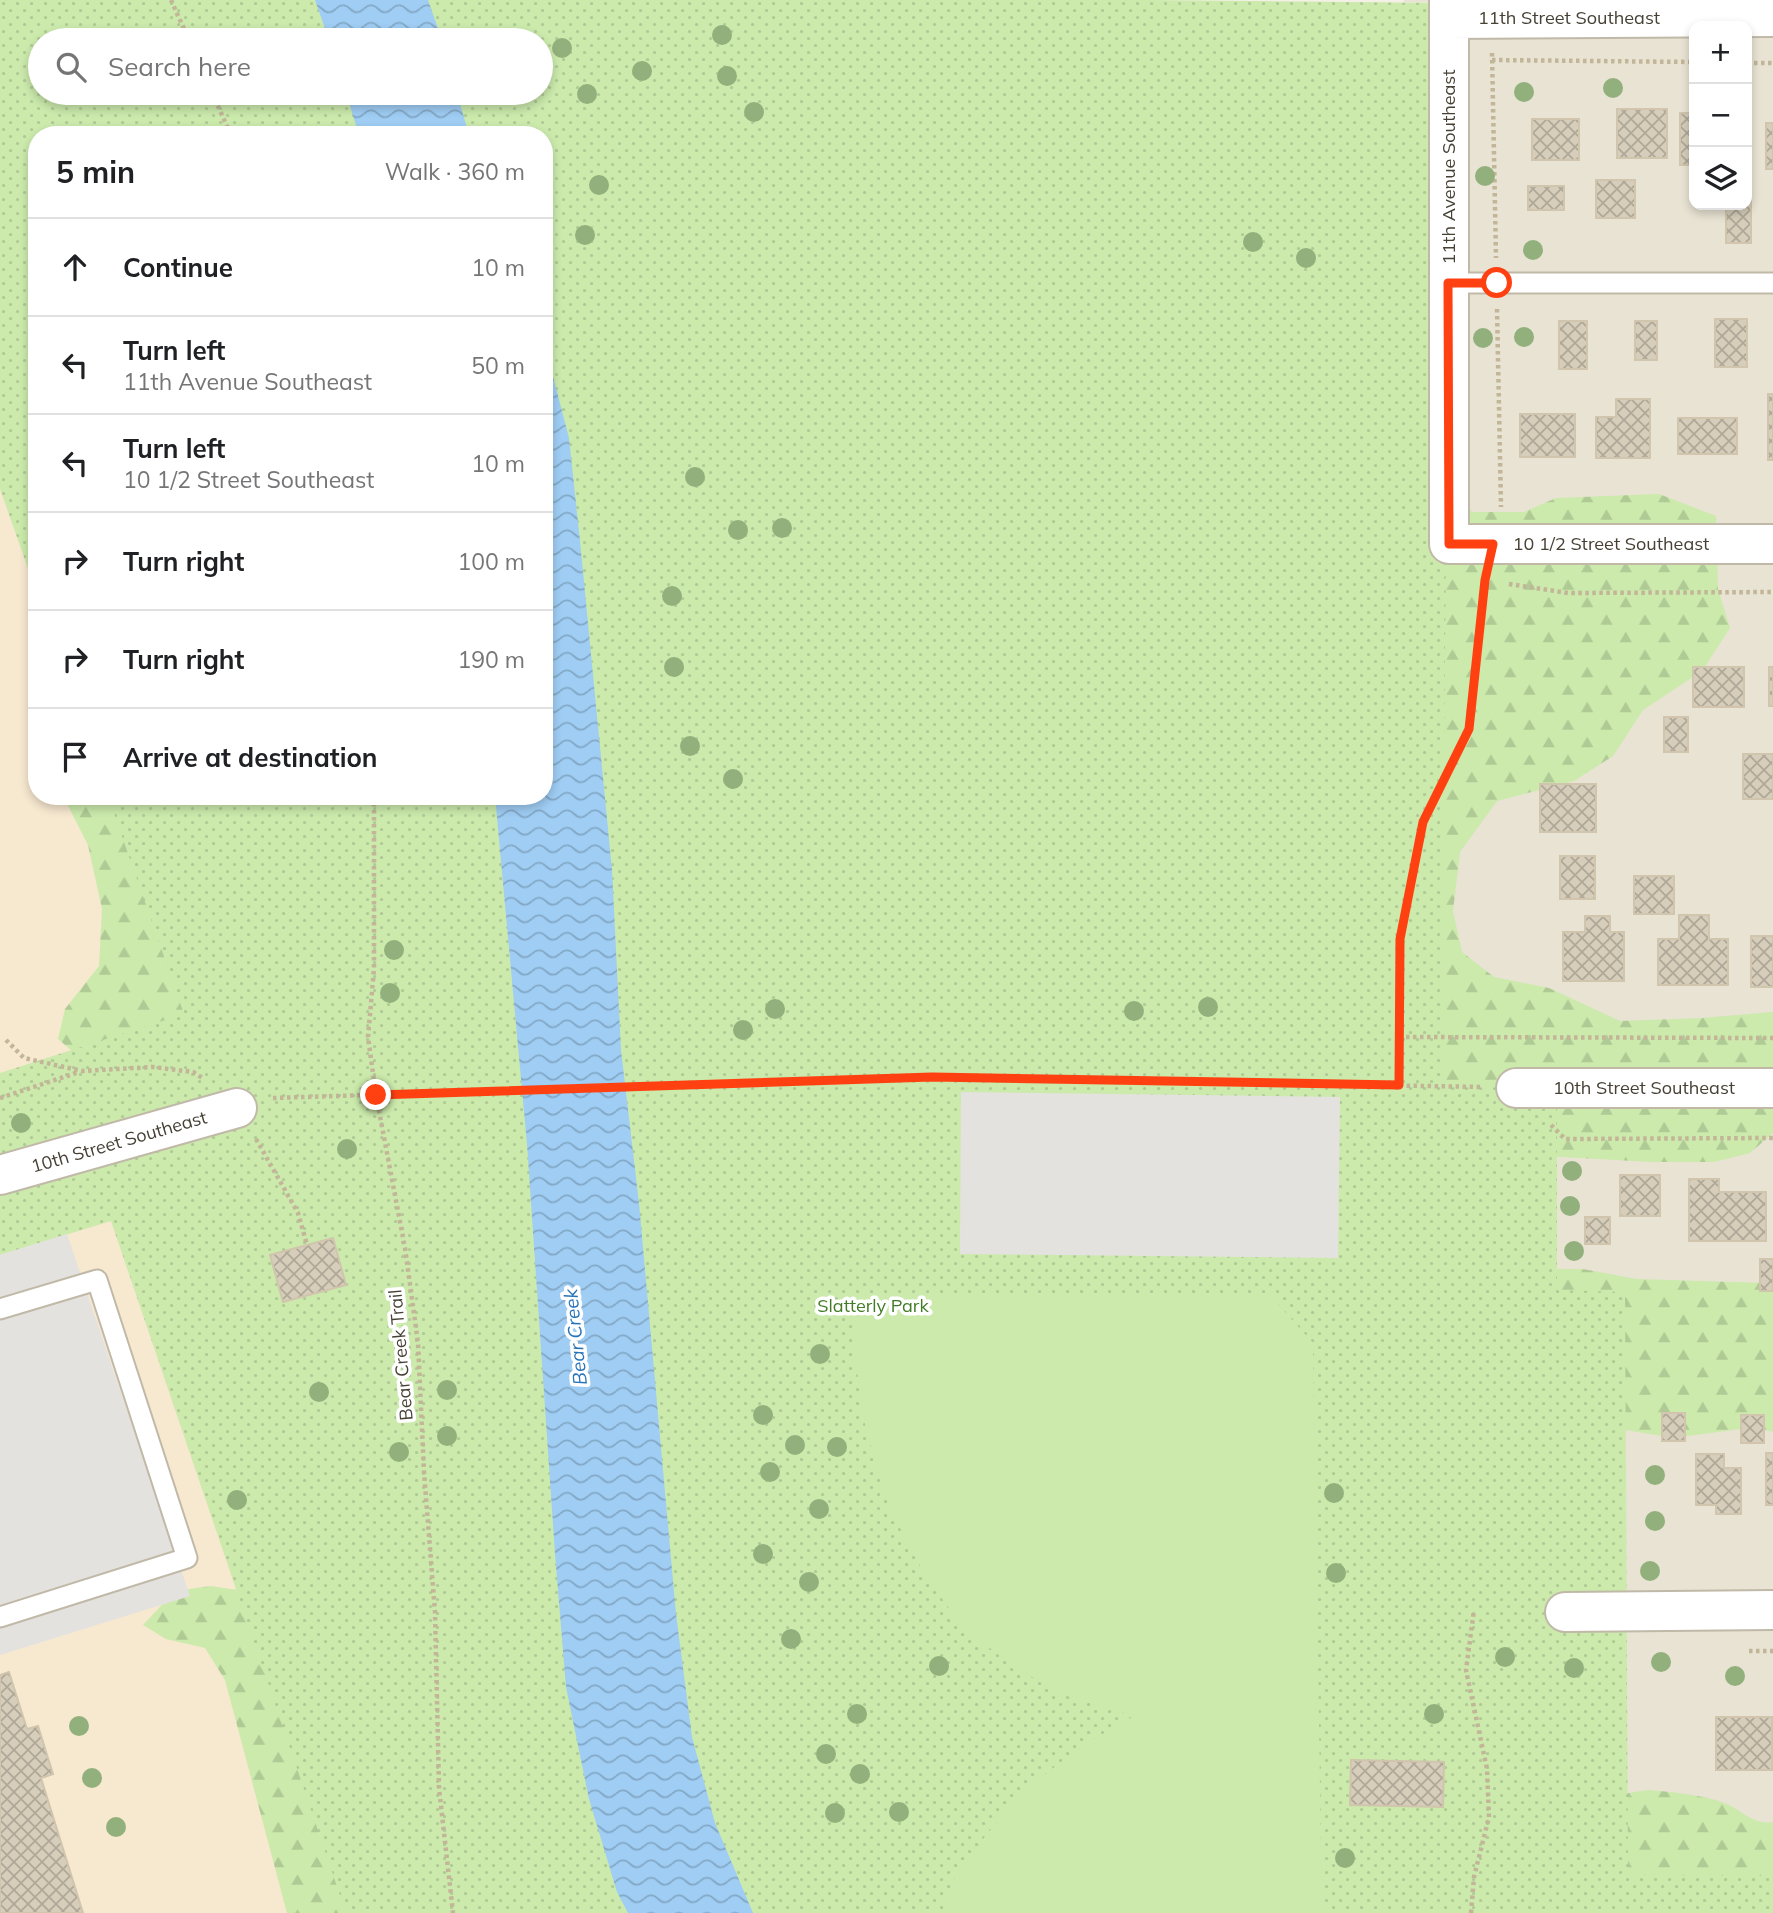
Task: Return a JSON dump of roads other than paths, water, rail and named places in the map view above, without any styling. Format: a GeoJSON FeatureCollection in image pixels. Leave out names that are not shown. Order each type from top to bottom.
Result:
{"type":"FeatureCollection","features":[{"type":"Feature","properties":{"kind":"street","name":"11th Street Southeast"},"geometry":{"type":"LineString","coordinates":[[1449,10],[1773,17]]}},
{"type":"Feature","properties":{"kind":"street","name":"11th Avenue Southeast"},"geometry":{"type":"LineString","coordinates":[[1449,10],[1449,544]]}},
{"type":"Feature","properties":{"kind":"street","name":"10 1/2 Street Southeast"},"geometry":{"type":"LineString","coordinates":[[1449,544],[1489,562],[1773,544]]}},
{"type":"Feature","properties":{"kind":"street","name":"10th Street Southeast"},"geometry":{"type":"LineString","coordinates":[[1516,1088],[1773,1088]]}},
{"type":"Feature","properties":{"kind":"street","name":"10th Street Southeast"},"geometry":{"type":"LineString","coordinates":[[0,1175],[237,1108]]}},
{"type":"Feature","properties":{"kind":"street"},"geometry":{"type":"LineString","coordinates":[[1565,1612],[1773,1611]]}},
{"type":"Feature","properties":{"kind":"lane"},"geometry":{"type":"LineString","coordinates":[[1448,283],[1773,283]]}},
{"type":"Feature","properties":{"kind":"lane"},"geometry":{"type":"LineString","coordinates":[[0,1309],[97,1280],[187,1558],[0,1617]]}},
{"type":"Feature","properties":{"kind":"water"},"geometry":{"type":"Polygon","coordinates":[[[315,0],[428,0],[438,28],[325,28],[315,0]]]}},
{"type":"Feature","properties":{"kind":"water"},"geometry":{"type":"Polygon","coordinates":[[[350,105],[460,105],[466,126],[356,126],[350,105]]]}},
{"type":"Feature","properties":{"kind":"water","name":"Bear Creek"},"geometry":{"type":"Polygon","coordinates":[[[553,377],[569,438],[580,541],[612,870],[621,1050],[639,1203],[676,1614],[692,1737],[715,1823],[753,1913],[628,1913],[617,1892],[589,1799],[566,1687],[527,1144],[496,805],[553,805],[553,377]]]}},
{"type":"Feature","properties":{"kind":"park label","name":"Slatterly Park"},"geometry":{"type":"Point","coordinates":[873,1306]}}]}
